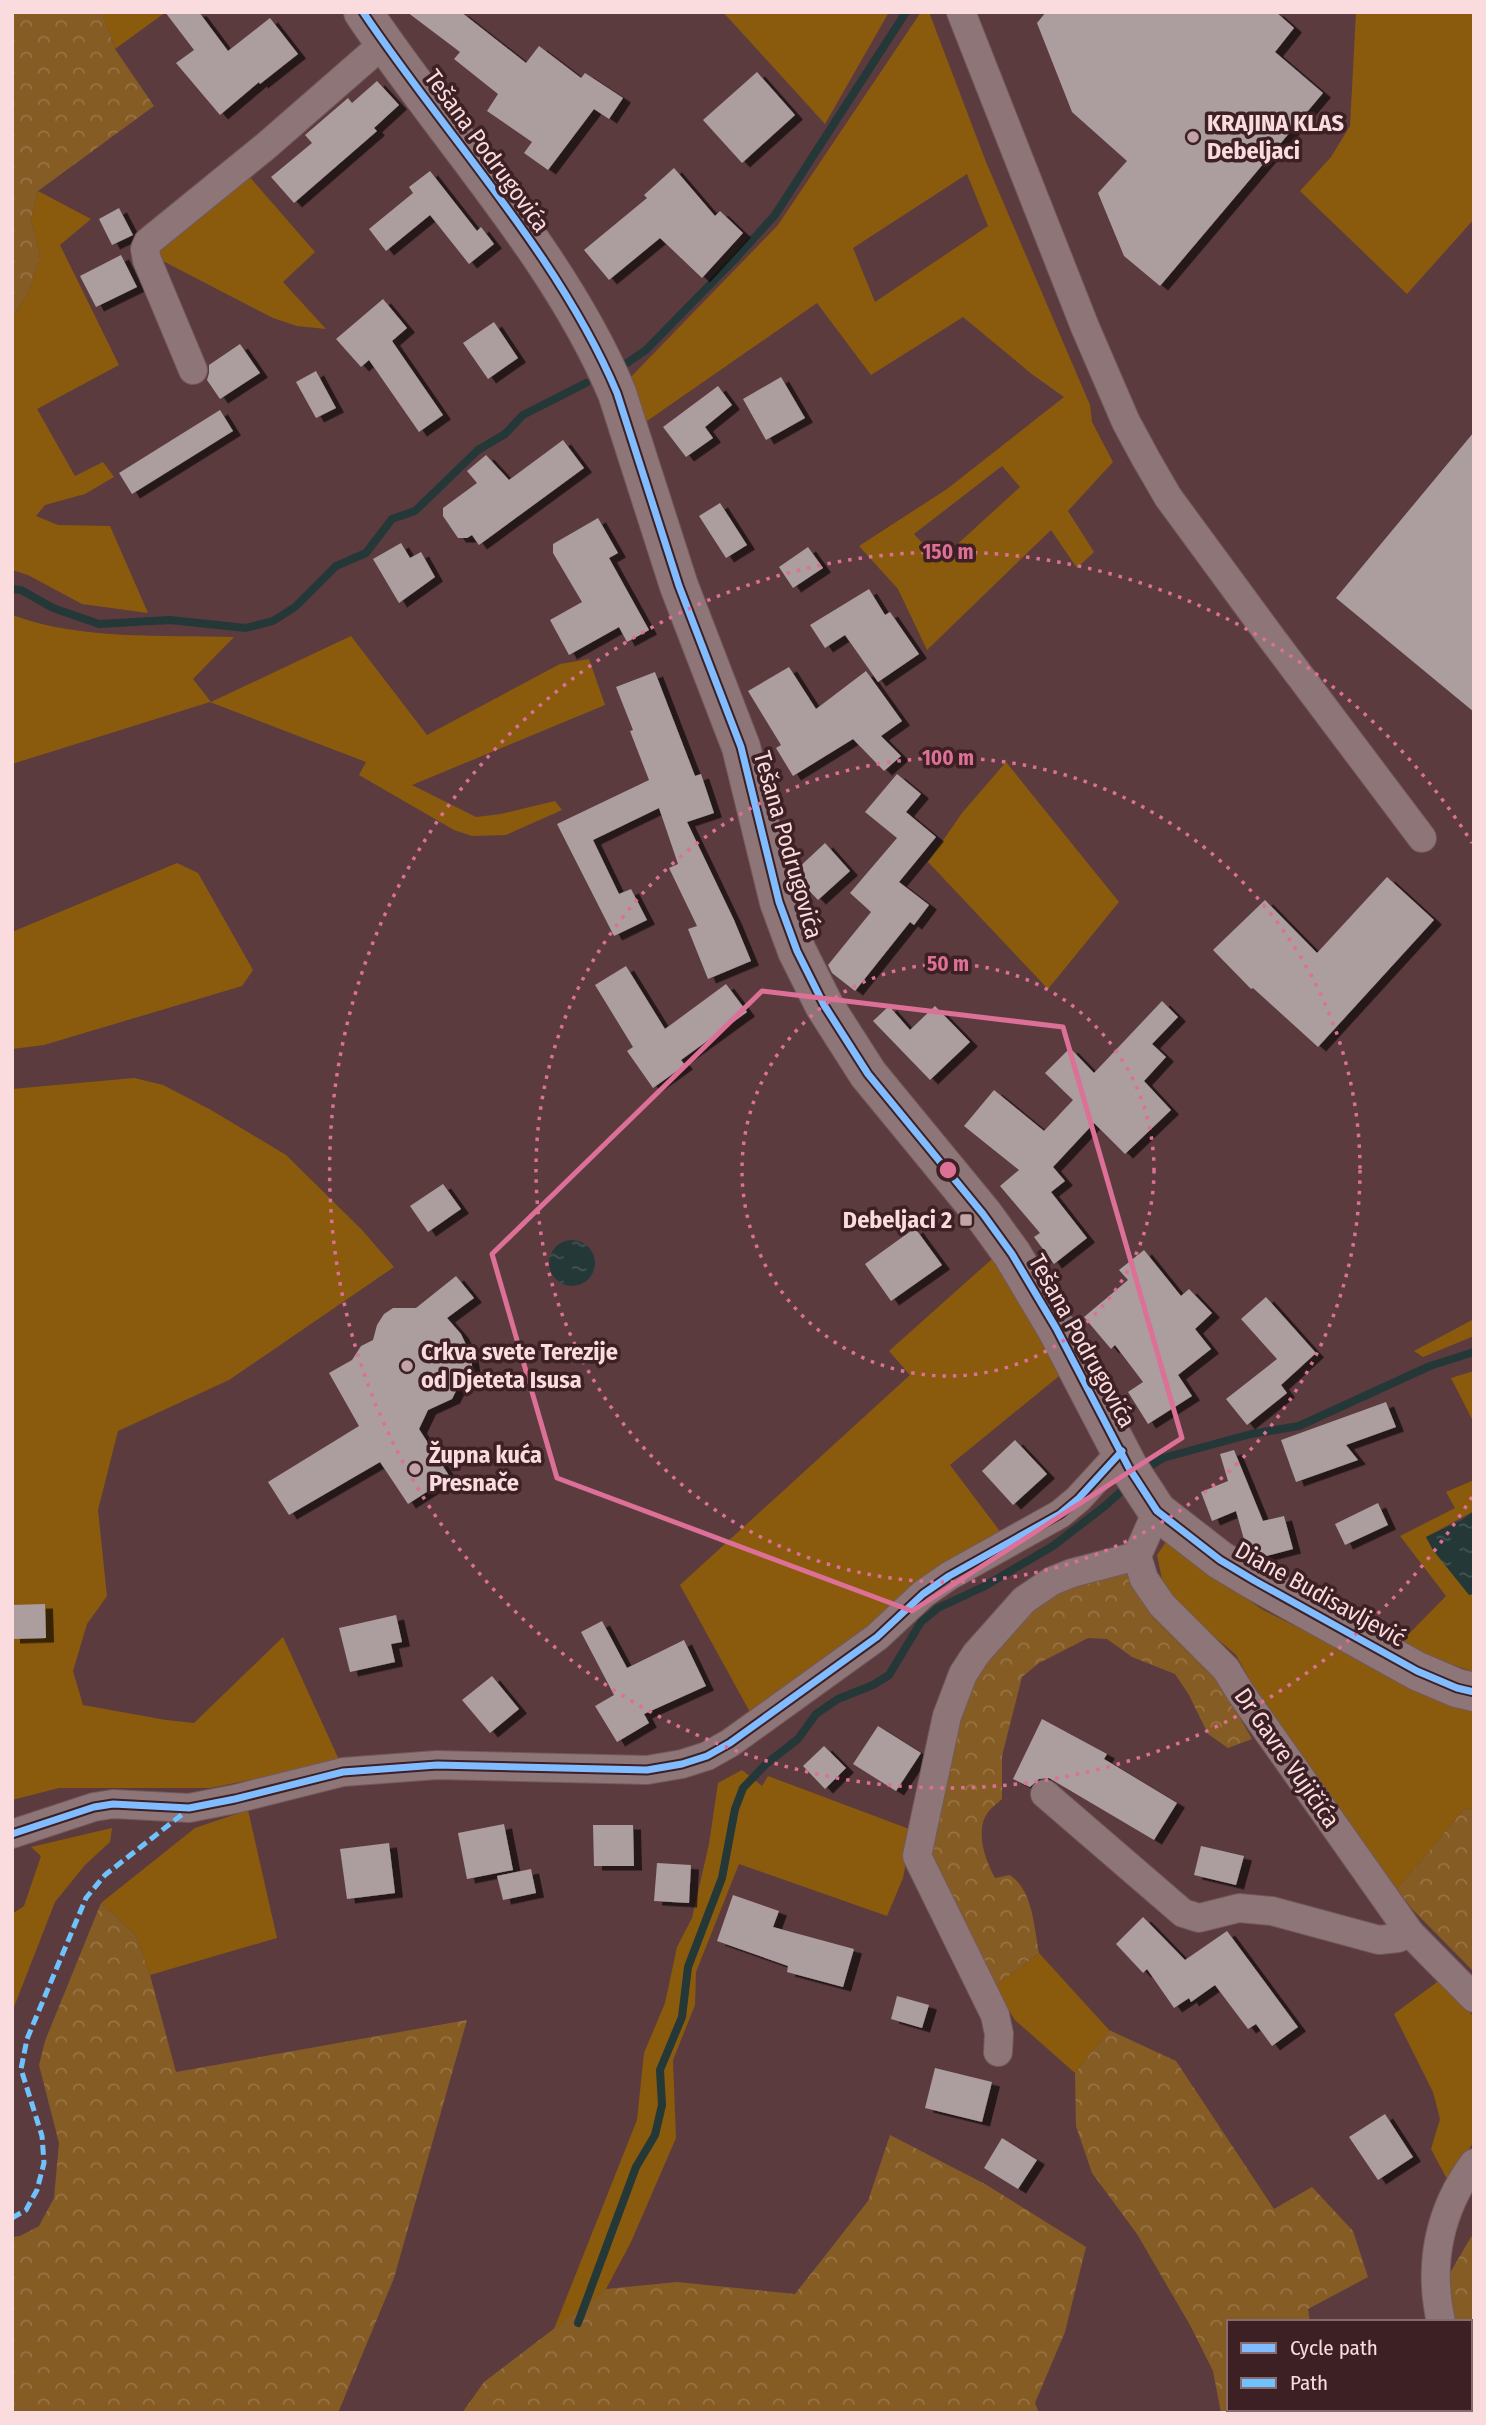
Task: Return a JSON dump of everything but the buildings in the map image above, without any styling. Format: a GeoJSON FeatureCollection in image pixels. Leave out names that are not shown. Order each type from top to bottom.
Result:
{"type":"FeatureCollection","features":[{"type":"Feature","properties":{"kind":"street","name":"Tešana Podrugovića"},"geometry":{"type":"LineString","coordinates":[[363,12],[526,235],[579,316],[604,362],[617,393],[683,598],[741,747],[779,902],[808,976],[869,1074],[983,1214],[1012,1254],[1056,1328],[1138,1480]]}},
{"type":"Feature","properties":{"kind":"street"},"geometry":{"type":"LineString","coordinates":[[961,12],[1085,327],[1126,422],[1146,459],[1168,496],[1272,640],[1422,838]]}},
{"type":"Feature","properties":{"kind":"street"},"geometry":{"type":"LineString","coordinates":[[193,370],[147,260],[145,248],[148,242],[266,146],[384,43]]}},
{"type":"Feature","properties":{"kind":"street"},"geometry":{"type":"LineString","coordinates":[[12,1833],[94,1807],[113,1804],[189,1808],[235,1800],[343,1772],[437,1765],[647,1770],[682,1764],[707,1756],[730,1744],[877,1637],[923,1594],[949,1576],[1060,1514],[1078,1499],[1138,1480],[1137,1556],[1072,1573],[1052,1581],[1024,1600],[976,1654],[963,1674],[947,1716],[917,1856],[995,2015],[999,2034],[998,2052]]}},
{"type":"Feature","properties":{"kind":"street","name":"Diane Budisavljević"},"geometry":{"type":"LineString","coordinates":[[1138,1480],[1220,1560],[1418,1671],[1457,1688],[1474,1692]]}},
{"type":"Feature","properties":{"kind":"street","name":"Dr Gavre Vujičića"},"geometry":{"type":"LineString","coordinates":[[1137,1556],[1150,1592],[1226,1669],[1410,1933],[1474,1998]]}},
{"type":"Feature","properties":{"kind":"street"},"geometry":{"type":"LineString","coordinates":[[1045,1794],[1183,1913],[1199,1917],[1239,1908],[1272,1911],[1379,1940],[1398,1938],[1410,1933]]}},
{"type":"Feature","properties":{"kind":"street"},"geometry":{"type":"LineString","coordinates":[[1441,2320],[1436,2273],[1439,2234],[1449,2202],[1474,2163]]}},
{"type":"Feature","properties":{"kind":"highlighted area"},"geometry":{"type":"Polygon","coordinates":[[[762,991],[1063,1027],[1182,1438],[912,1611],[557,1478],[492,1254],[762,991]]]}},
{"type":"Feature","properties":{"kind":"shaded area"},"geometry":{"type":"Polygon","coordinates":[[[102,12],[166,12],[115,49],[102,12]]]}},
{"type":"Feature","properties":{"kind":"shaded area"},"geometry":{"type":"Polygon","coordinates":[[[723,12],[889,12],[825,124],[723,12]]]}},
{"type":"Feature","properties":{"kind":"shaded area"},"geometry":{"type":"Polygon","coordinates":[[[921,12],[929,12],[986,162],[1090,405],[1092,422],[1113,462],[1068,511],[1094,552],[1077,568],[1051,530],[927,650],[898,589],[859,546],[947,489],[1064,397],[963,317],[871,375],[817,303],[647,421],[629,379],[778,225],[921,12]],[[967,174],[853,248],[875,302],[988,226],[967,174]],[[1002,466],[914,534],[939,561],[1020,487],[1002,466]]]}},
{"type":"Feature","properties":{"kind":"shaded area"},"geometry":{"type":"Polygon","coordinates":[[[1356,12],[1474,12],[1474,219],[1407,294],[1300,191],[1331,157],[1350,126],[1356,12]]]}},
{"type":"Feature","properties":{"kind":"shaded area"},"geometry":{"type":"Polygon","coordinates":[[[248,175],[315,252],[283,282],[326,329],[297,326],[273,318],[157,258],[160,247],[248,175]]]}},
{"type":"Feature","properties":{"kind":"shaded area"},"geometry":{"type":"Polygon","coordinates":[[[38,191],[91,219],[60,245],[119,365],[37,409],[75,476],[103,462],[114,477],[85,494],[45,505],[36,516],[58,525],[110,526],[148,613],[82,604],[28,575],[12,570],[12,319],[30,289],[40,255],[31,219],[38,191]]]}},
{"type":"Feature","properties":{"kind":"shaded area"},"geometry":{"type":"Polygon","coordinates":[[[12,615],[65,629],[122,635],[234,637],[193,679],[211,702],[351,636],[427,735],[560,664],[589,659],[605,705],[412,785],[476,817],[555,801],[562,810],[506,835],[472,836],[454,830],[359,775],[366,762],[210,702],[12,764],[12,615]]]}},
{"type":"Feature","properties":{"kind":"shaded area"},"geometry":{"type":"Polygon","coordinates":[[[1006,762],[1119,902],[1048,989],[928,862],[962,813],[1006,762]]]}},
{"type":"Feature","properties":{"kind":"shaded area"},"geometry":{"type":"Polygon","coordinates":[[[177,863],[198,873],[253,970],[242,986],[44,1045],[12,1049],[12,932],[177,863]]]}},
{"type":"Feature","properties":{"kind":"shaded area"},"geometry":{"type":"Polygon","coordinates":[[[134,1078],[163,1085],[286,1155],[362,1230],[394,1267],[229,1380],[118,1431],[98,1510],[107,1596],[87,1624],[73,1671],[83,1705],[194,1723],[283,1637],[340,1762],[210,1788],[59,1788],[12,1800],[12,1089],[134,1078]]]}},
{"type":"Feature","properties":{"kind":"shaded area"},"geometry":{"type":"Polygon","coordinates":[[[992,1259],[1064,1372],[950,1465],[1002,1534],[751,1714],[680,1585],[910,1375],[889,1351],[992,1259]]]}},
{"type":"Feature","properties":{"kind":"shaded area"},"geometry":{"type":"Polygon","coordinates":[[[1474,1319],[1474,1336],[1423,1357],[1414,1351],[1474,1319]]]}},
{"type":"Feature","properties":{"kind":"shaded area"},"geometry":{"type":"Polygon","coordinates":[[[1474,1371],[1474,1423],[1451,1378],[1474,1371]]]}},
{"type":"Feature","properties":{"kind":"shaded area"},"geometry":{"type":"Polygon","coordinates":[[[1474,1480],[1474,1511],[1426,1537],[1433,1550],[1469,1594],[1474,1594],[1474,1672],[1397,1646],[1446,1596],[1400,1536],[1455,1508],[1446,1492],[1474,1480]]]}},
{"type":"Feature","properties":{"kind":"shaded area"},"geometry":{"type":"Polygon","coordinates":[[[1166,1542],[1263,1610],[1456,1707],[1474,1710],[1474,1811],[1465,1808],[1397,1889],[1260,1698],[1236,1655],[1165,1594],[1157,1555],[1166,1542]]]}},
{"type":"Feature","properties":{"kind":"shaded area"},"geometry":{"type":"Polygon","coordinates":[[[742,1770],[762,1786],[768,1776],[912,1830],[903,1878],[887,1916],[739,1864],[696,1972],[695,2005],[673,2060],[676,2138],[631,2242],[606,2289],[554,2329],[637,2120],[644,2053],[665,2003],[677,1947],[692,1918],[709,1844],[718,1783],[742,1770]]]}},
{"type":"Feature","properties":{"kind":"shaded area"},"geometry":{"type":"Polygon","coordinates":[[[248,1810],[277,1938],[150,1975],[135,1934],[101,1903],[195,1828],[248,1810]]]}},
{"type":"Feature","properties":{"kind":"shaded area"},"geometry":{"type":"Polygon","coordinates":[[[112,1828],[110,1842],[85,1865],[55,1902],[12,2012],[12,1914],[24,1906],[41,1856],[31,1847],[112,1828]]]}},
{"type":"Feature","properties":{"kind":"shaded area"},"geometry":{"type":"Polygon","coordinates":[[[1039,1953],[1109,2030],[1075,2073],[1015,2020],[994,1987],[1039,1953]]]}},
{"type":"Feature","properties":{"kind":"shaded area"},"geometry":{"type":"Polygon","coordinates":[[[1440,1980],[1474,2017],[1474,2142],[1447,2179],[1431,2149],[1440,2119],[1433,2092],[1394,2014],[1440,1980]]]}},
{"type":"Feature","properties":{"kind":"green space"},"geometry":{"type":"Polygon","coordinates":[[[12,12],[102,12],[115,49],[154,106],[38,191],[31,219],[40,255],[30,289],[12,319],[12,12]]]}},
{"type":"Feature","properties":{"kind":"green space"},"geometry":{"type":"Polygon","coordinates":[[[1129,1568],[1212,1669],[1252,1739],[1228,1748],[1208,1734],[1189,1695],[1175,1674],[1132,1657],[1107,1639],[1088,1638],[1039,1663],[1022,1677],[1002,1756],[1002,1799],[985,1818],[982,1835],[985,1854],[995,1878],[1010,1875],[1024,1890],[1031,1910],[1039,1953],[994,1987],[928,1855],[927,1845],[972,1672],[1050,1591],[1129,1568]]]}},
{"type":"Feature","properties":{"kind":"green space"},"geometry":{"type":"Polygon","coordinates":[[[1465,1808],[1474,1811],[1474,1972],[1412,1909],[1397,1889],[1465,1808]]]}},
{"type":"Feature","properties":{"kind":"green space"},"geometry":{"type":"Polygon","coordinates":[[[101,1903],[135,1934],[150,1975],[176,2072],[467,2020],[394,2278],[338,2413],[12,2413],[12,2237],[39,2226],[54,2198],[59,2143],[39,2065],[45,2041],[101,1903]]]}},
{"type":"Feature","properties":{"kind":"green space"},"geometry":{"type":"Polygon","coordinates":[[[1109,2030],[1176,2061],[1274,2209],[1312,2187],[1353,2231],[1368,2277],[1308,2309],[1310,2320],[1227,2320],[1227,2411],[1328,2413],[1221,2413],[1213,2371],[1190,2325],[1137,2234],[1092,2173],[1076,2126],[1075,2073],[1109,2030]]]}},
{"type":"Feature","properties":{"kind":"green space"},"geometry":{"type":"Polygon","coordinates":[[[890,2135],[985,2184],[1086,2247],[1065,2332],[1035,2403],[1039,2413],[462,2413],[484,2382],[606,2289],[677,2282],[795,2294],[868,2201],[890,2135]]]}},
{"type":"Feature","properties":{"kind":"green space"},"geometry":{"type":"Polygon","coordinates":[[[1474,2232],[1474,2404],[1472,2320],[1451,2320],[1447,2278],[1474,2232]]]}},
{"type":"Feature","properties":{"kind":"water"},"geometry":{"type":"Polygon","coordinates":[[[572,1240],[581,1241],[588,1247],[594,1254],[594,1272],[588,1279],[581,1285],[572,1286],[563,1285],[556,1279],[550,1272],[549,1263],[550,1254],[556,1247],[563,1241],[572,1240]]]}},
{"type":"Feature","properties":{"kind":"water"},"geometry":{"type":"Polygon","coordinates":[[[1474,1511],[1474,1594],[1469,1595],[1433,1550],[1426,1537],[1462,1520],[1474,1511]]]}},
{"type":"Feature","properties":{"kind":"waterway"},"geometry":{"type":"LineString","coordinates":[[627,363],[646,350],[775,215],[906,12]]}},
{"type":"Feature","properties":{"kind":"waterway"},"geometry":{"type":"LineString","coordinates":[[12,589],[21,590],[53,608],[99,624],[170,620],[246,628],[273,621],[295,607],[336,566],[366,553],[392,519],[415,511],[478,450],[505,434],[523,415],[586,383]]}},
{"type":"Feature","properties":{"kind":"waterway"},"geometry":{"type":"LineString","coordinates":[[1144,1470],[1163,1458],[1251,1434],[1299,1426],[1430,1366],[1474,1352]]}},
{"type":"Feature","properties":{"kind":"waterway"},"geometry":{"type":"LineString","coordinates":[[578,2323],[636,2167],[655,2135],[662,2105],[660,2070],[682,2017],[688,1967],[722,1878],[735,1809],[743,1788],[766,1764],[798,1739],[816,1714],[838,1699],[873,1685],[889,1675],[921,1622],[938,1608],[983,1587],[1053,1546],[1127,1486]]}},
{"type":"Feature","properties":{"kind":"marked path"},"geometry":{"type":"LineString","coordinates":[[12,2218],[26,2210],[37,2190],[44,2163],[42,2136],[21,2069],[27,2039],[86,1898],[105,1875],[189,1809]]}},
{"type":"Feature","properties":{"kind":"cycle path"},"geometry":{"type":"LineString","coordinates":[[363,12],[533,244],[593,342],[617,393],[679,586],[741,747],[779,902],[797,951],[824,1005],[868,1074],[983,1214],[1012,1254],[1056,1328],[1129,1468],[1157,1511],[1220,1560],[1255,1581],[1417,1671],[1457,1688],[1474,1692]]}},
{"type":"Feature","properties":{"kind":"cycle path"},"geometry":{"type":"LineString","coordinates":[[12,1834],[94,1807],[113,1804],[189,1808],[343,1772],[437,1765],[647,1770],[682,1764],[707,1756],[730,1743],[877,1637],[923,1594],[949,1576],[1060,1514],[1078,1499],[1122,1451]]}},
{"type":"Feature","properties":{"kind":"place","name":"KRAJINA KLAS Debeljaci"},"geometry":{"type":"Point","coordinates":[1193,137]}},
{"type":"Feature","properties":{"kind":"place","name":"Debeljaci 2"},"geometry":{"type":"Point","coordinates":[966,1220]}},
{"type":"Feature","properties":{"kind":"place","name":"Crkva svete Terezije od Djeteta Isusa"},"geometry":{"type":"Point","coordinates":[407,1366]}},
{"type":"Feature","properties":{"kind":"place","name":"Župna kuća Presnače"},"geometry":{"type":"Point","coordinates":[415,1469]}}]}
